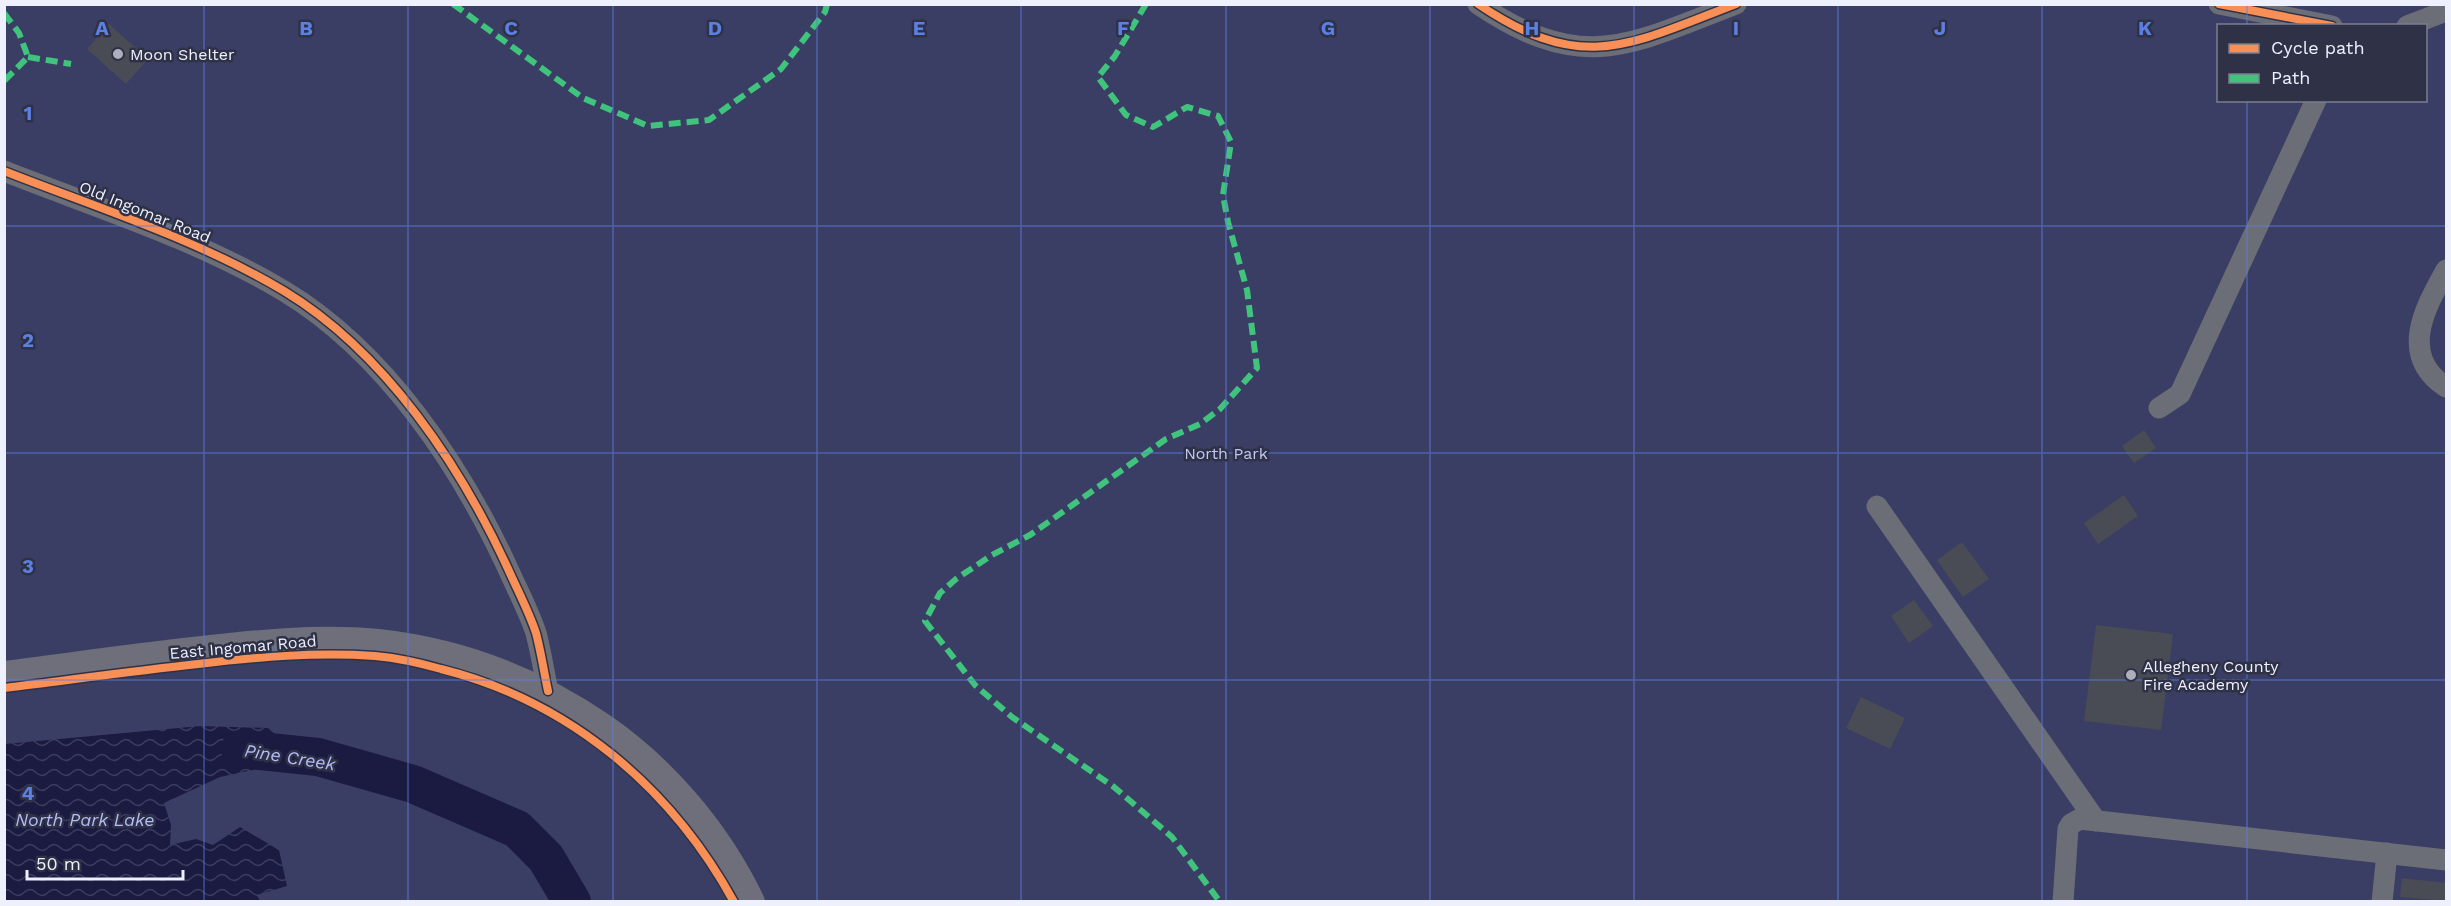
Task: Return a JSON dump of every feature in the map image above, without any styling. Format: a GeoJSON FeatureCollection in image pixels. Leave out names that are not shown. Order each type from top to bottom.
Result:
{"type":"FeatureCollection","features":[{"type":"Feature","properties":{"kind":"main road","name":"East Ingomar Road"},"geometry":{"type":"LineString","coordinates":[[4,674],[281,641],[378,642],[455,656],[490,667],[548,691],[620,738],[683,797],[729,861],[752,902]]}},
{"type":"Feature","properties":{"kind":"street"},"geometry":{"type":"LineString","coordinates":[[1478,4],[1540,39],[1563,45],[1590,48],[1615,47],[1640,40],[1736,4]]}},
{"type":"Feature","properties":{"kind":"street"},"geometry":{"type":"LineString","coordinates":[[2219,4],[2322,24]]}},
{"type":"Feature","properties":{"kind":"street"},"geometry":{"type":"LineString","coordinates":[[2412,24],[2446,11]]}},
{"type":"Feature","properties":{"kind":"street"},"geometry":{"type":"LineString","coordinates":[[2159,408],[2180,394],[2315,102]]}},
{"type":"Feature","properties":{"kind":"street","name":"Old Ingomar Road"},"geometry":{"type":"LineString","coordinates":[[4,171],[206,251],[259,277],[317,314],[349,341],[384,377],[424,424],[481,514],[532,625],[548,691]]}},
{"type":"Feature","properties":{"kind":"street"},"geometry":{"type":"LineString","coordinates":[[2446,270],[2427,304],[2420,327],[2419,345],[2422,358],[2432,373],[2446,387]]}},
{"type":"Feature","properties":{"kind":"street"},"geometry":{"type":"LineString","coordinates":[[1877,506],[2096,821]]}},
{"type":"Feature","properties":{"kind":"street"},"geometry":{"type":"LineString","coordinates":[[2063,902],[2068,829],[2071,824],[2080,819],[2446,860]]}},
{"type":"Feature","properties":{"kind":"street"},"geometry":{"type":"LineString","coordinates":[[2382,902],[2387,853]]}},
{"type":"Feature","properties":{"kind":"green space","name":"North Park"},"geometry":{"type":"Polygon","coordinates":[[[5,5],[2446,5],[2446,901],[5,901],[5,5]]]}},
{"type":"Feature","properties":{"kind":"water","name":"North Park Lake"},"geometry":{"type":"Polygon","coordinates":[[[200,726],[268,728],[293,751],[281,764],[220,777],[164,803],[171,825],[170,845],[196,839],[213,845],[240,827],[279,850],[287,886],[257,895],[260,901],[5,901],[5,744],[200,726]]]}},
{"type":"Feature","properties":{"kind":"building","name":"Moon Shelter"},"geometry":{"type":"Polygon","coordinates":[[[109,24],[148,59],[126,84],[87,49],[109,24]]]}},
{"type":"Feature","properties":{"kind":"building"},"geometry":{"type":"Polygon","coordinates":[[[2144,430],[2156,448],[2134,463],[2122,446],[2144,430]]]}},
{"type":"Feature","properties":{"kind":"building"},"geometry":{"type":"Polygon","coordinates":[[[2124,495],[2138,516],[2098,544],[2084,523],[2124,495]]]}},
{"type":"Feature","properties":{"kind":"building"},"geometry":{"type":"Polygon","coordinates":[[[1962,542],[1989,579],[1963,597],[1937,560],[1962,542]]]}},
{"type":"Feature","properties":{"kind":"building"},"geometry":{"type":"Polygon","coordinates":[[[1914,600],[1933,626],[1909,643],[1891,616],[1914,600]]]}},
{"type":"Feature","properties":{"kind":"building"},"geometry":{"type":"Polygon","coordinates":[[[2096,625],[2173,634],[2161,730],[2084,721],[2096,625]]]}},
{"type":"Feature","properties":{"kind":"building"},"geometry":{"type":"Polygon","coordinates":[[[1861,697],[1905,718],[1890,749],[1846,728],[1861,697]]]}},
{"type":"Feature","properties":{"kind":"building"},"geometry":{"type":"Polygon","coordinates":[[[2402,878],[2446,883],[2446,901],[2400,897],[2402,878]]]}},
{"type":"Feature","properties":{"kind":"waterway","name":"Pine Creek"},"geometry":{"type":"LineString","coordinates":[[240,749],[318,757],[413,784],[517,829],[546,858],[572,902]]}},
{"type":"Feature","properties":{"kind":"marked path"},"geometry":{"type":"LineString","coordinates":[[453,4],[583,98],[648,126],[709,120],[781,69],[825,12],[827,4]]}},
{"type":"Feature","properties":{"kind":"marked path"},"geometry":{"type":"LineString","coordinates":[[1146,4],[1115,56],[1098,77],[1126,115],[1153,127],[1187,107],[1218,116],[1231,142],[1223,195],[1247,290],[1257,368],[1220,409],[1200,424],[1166,439],[1030,535],[992,555],[956,579],[940,593],[925,621],[975,685],[1012,717],[1114,787],[1172,837],[1220,902]]}},
{"type":"Feature","properties":{"kind":"marked path"},"geometry":{"type":"LineString","coordinates":[[4,13],[19,33],[28,57],[4,81]]}},
{"type":"Feature","properties":{"kind":"marked path"},"geometry":{"type":"LineString","coordinates":[[28,57],[71,64]]}},
{"type":"Feature","properties":{"kind":"cycle path"},"geometry":{"type":"LineString","coordinates":[[1478,4],[1515,26],[1548,40],[1578,46],[1606,46],[1635,41],[1736,4]]}},
{"type":"Feature","properties":{"kind":"cycle path"},"geometry":{"type":"LineString","coordinates":[[2219,4],[2322,24]]}},
{"type":"Feature","properties":{"kind":"cycle path"},"geometry":{"type":"LineString","coordinates":[[4,171],[147,225],[251,272],[321,316],[355,346],[416,414],[443,452],[490,531],[536,633],[548,691]]}},
{"type":"Feature","properties":{"kind":"cycle path"},"geometry":{"type":"LineString","coordinates":[[4,688],[242,659],[286,656],[375,656],[441,669],[488,683],[532,703],[573,726],[612,754],[647,786],[680,822],[709,860],[734,902]]}},
{"type":"Feature","properties":{"kind":"place","name":"Moon Shelter"},"geometry":{"type":"Point","coordinates":[118,54]}},
{"type":"Feature","properties":{"kind":"place","name":"Allegheny County Fire Academy"},"geometry":{"type":"Point","coordinates":[2131,675]}}]}
